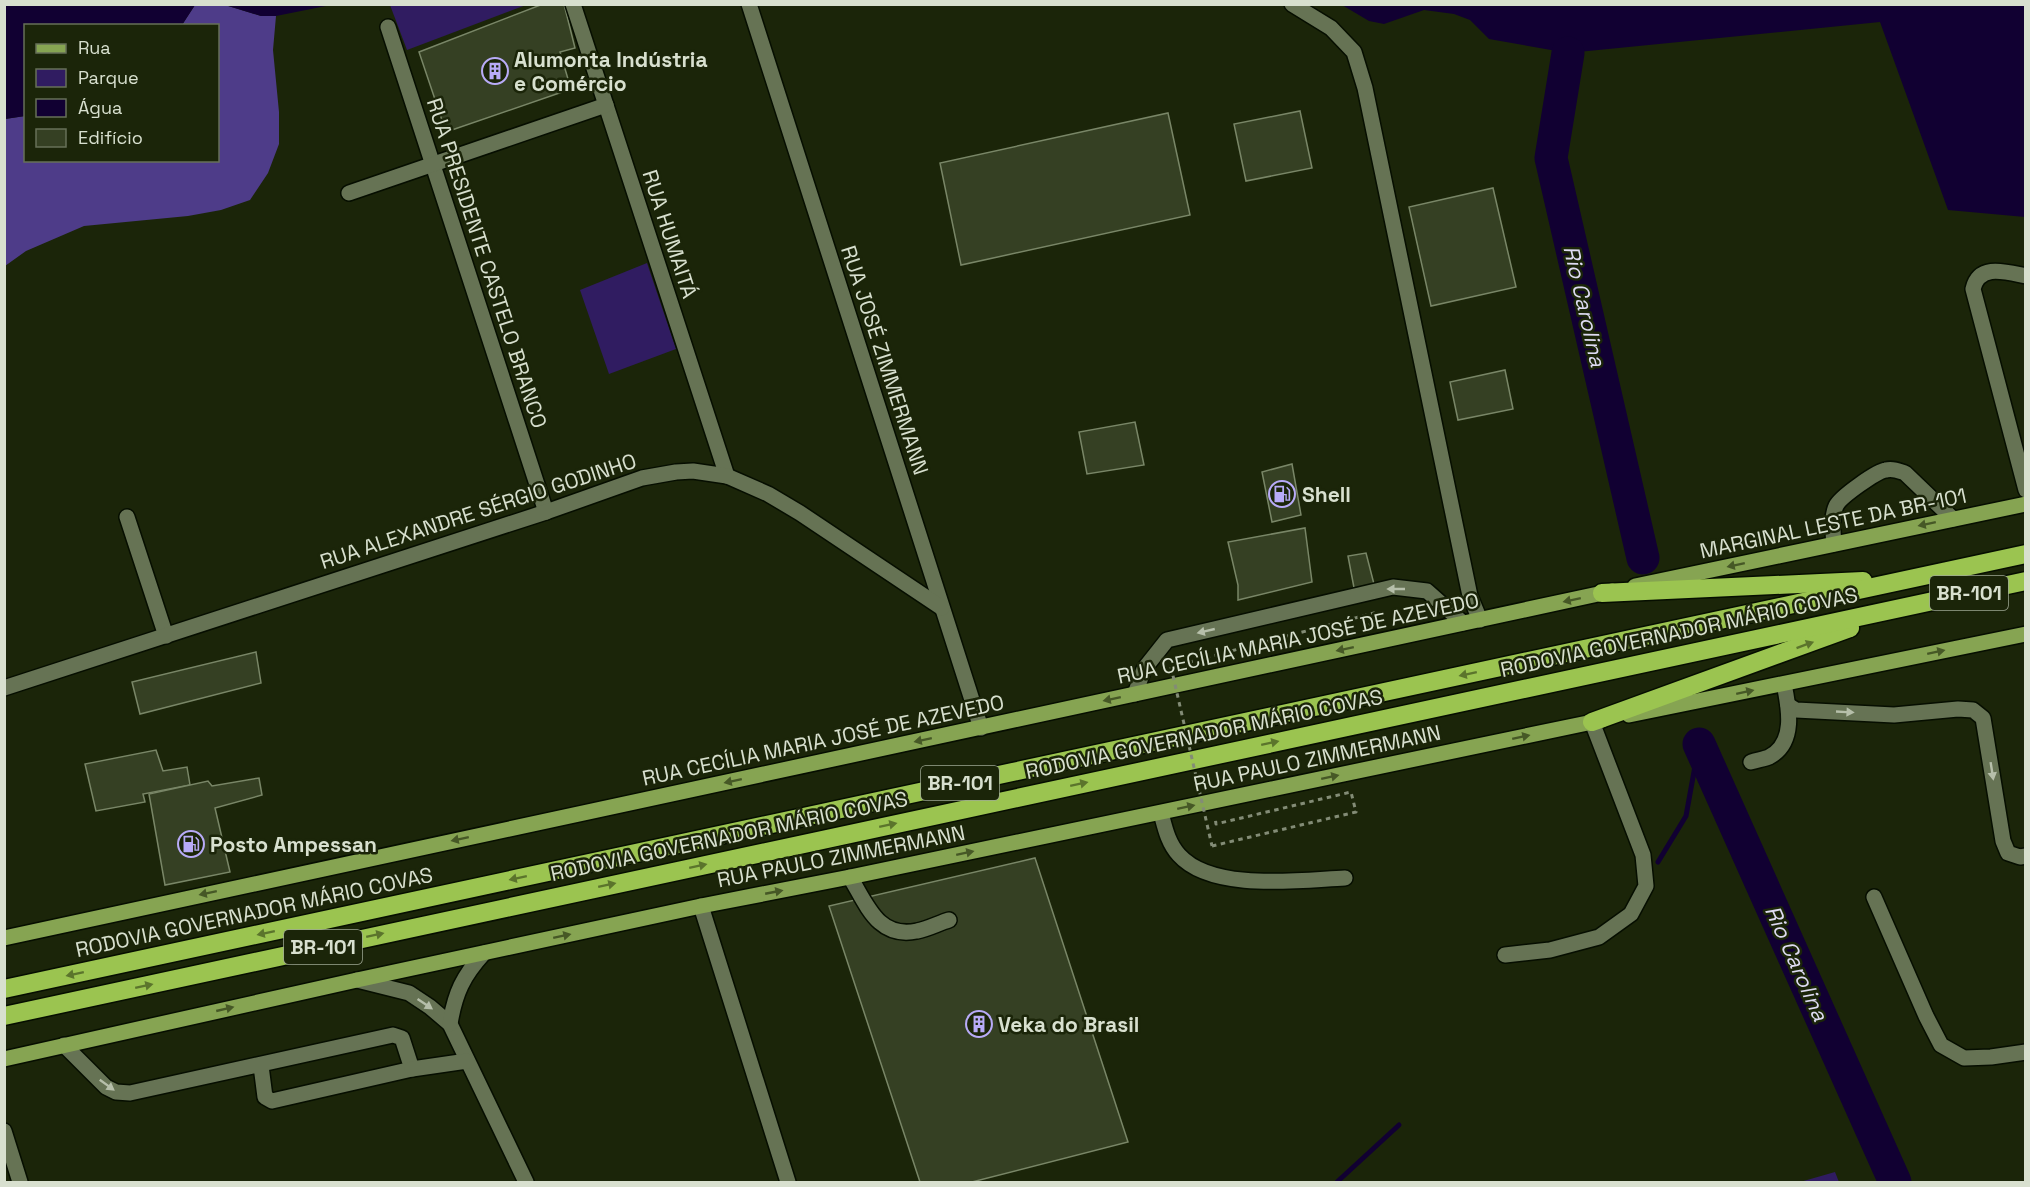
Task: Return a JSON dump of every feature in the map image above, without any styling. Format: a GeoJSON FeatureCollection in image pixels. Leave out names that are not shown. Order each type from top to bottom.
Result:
{"type":"FeatureCollection","features":[{"type":"Feature","properties":{"kind":"highway","name":"RODOVIA GOVERNADOR MÁRIO COVAS"},"geometry":{"type":"LineString","coordinates":[[4,989],[2025,554]]}},
{"type":"Feature","properties":{"kind":"highway"},"geometry":{"type":"LineString","coordinates":[[1602,593],[1915,578]]}},
{"type":"Feature","properties":{"kind":"highway","name":"RODOVIA GOVERNADOR MÁRIO COVAS"},"geometry":{"type":"LineString","coordinates":[[4,1016],[2025,581]]}},
{"type":"Feature","properties":{"kind":"highway"},"geometry":{"type":"LineString","coordinates":[[1592,722],[1914,605]]}},
{"type":"Feature","properties":{"kind":"main road","name":"MARGINAL LESTE DA BR-101"},"geometry":{"type":"LineString","coordinates":[[1650,583],[2025,504]]}},
{"type":"Feature","properties":{"kind":"main road","name":"RUA CECÍLIA MARIA JOSÉ DE AZEVEDO"},"geometry":{"type":"LineString","coordinates":[[4,938],[1650,583]]}},
{"type":"Feature","properties":{"kind":"main road","name":"RUA PAULO ZIMMERMANN"},"geometry":{"type":"LineString","coordinates":[[4,1059],[701,906],[2025,634]]}},
{"type":"Feature","properties":{"kind":"street","name":"RUA HUMAITÁ"},"geometry":{"type":"LineString","coordinates":[[573,4],[727,476]]}},
{"type":"Feature","properties":{"kind":"street","name":"RUA JOSÉ ZIMMERMANN"},"geometry":{"type":"LineString","coordinates":[[749,4],[981,728]]}},
{"type":"Feature","properties":{"kind":"street"},"geometry":{"type":"LineString","coordinates":[[1292,4],[1331,28],[1354,52],[1365,88],[1470,596],[1480,620]]}},
{"type":"Feature","properties":{"kind":"street","name":"RUA PRESIDENTE CASTELO BRANCO"},"geometry":{"type":"LineString","coordinates":[[388,27],[546,512]]}},
{"type":"Feature","properties":{"kind":"street"},"geometry":{"type":"LineString","coordinates":[[349,193],[606,105]]}},
{"type":"Feature","properties":{"kind":"street"},"geometry":{"type":"LineString","coordinates":[[2025,276],[2003,272],[1984,273],[1975,279],[1973,289],[2025,490]]}},
{"type":"Feature","properties":{"kind":"street"},"geometry":{"type":"LineString","coordinates":[[1834,544],[1833,522],[1836,506],[1846,494],[1885,470],[1905,473],[1953,519]]}},
{"type":"Feature","properties":{"kind":"street","name":"RUA ALEXANDRE SÉRGIO GODINHO"},"geometry":{"type":"LineString","coordinates":[[4,688],[657,475],[693,471],[727,476],[783,503],[942,608]]}},
{"type":"Feature","properties":{"kind":"street"},"geometry":{"type":"LineString","coordinates":[[127,517],[166,636]]}},
{"type":"Feature","properties":{"kind":"street"},"geometry":{"type":"LineString","coordinates":[[1135,694],[1144,669],[1167,640],[1393,587],[1427,591],[1463,623]]}},
{"type":"Feature","properties":{"kind":"street"},"geometry":{"type":"LineString","coordinates":[[1751,762],[1769,757],[1780,749],[1787,736],[1788,705],[1784,684]]}},
{"type":"Feature","properties":{"kind":"street"},"geometry":{"type":"LineString","coordinates":[[1788,705],[1796,710],[1894,715],[1958,709],[1973,710],[1983,718],[2003,842],[2008,853],[2020,857],[2025,856]]}},
{"type":"Feature","properties":{"kind":"street"},"geometry":{"type":"LineString","coordinates":[[1505,955],[1550,950],[1599,937],[1631,914],[1646,886],[1643,855],[1592,722]]}},
{"type":"Feature","properties":{"kind":"street"},"geometry":{"type":"LineString","coordinates":[[1161,813],[1169,840],[1179,855],[1194,867],[1214,876],[1253,881],[1345,878]]}},
{"type":"Feature","properties":{"kind":"street"},"geometry":{"type":"LineString","coordinates":[[850,877],[870,911],[882,926],[894,932],[917,931],[949,920]]}},
{"type":"Feature","properties":{"kind":"street"},"geometry":{"type":"LineString","coordinates":[[1874,897],[1941,1045],[1964,1058],[2025,1052]]}},
{"type":"Feature","properties":{"kind":"street"},"geometry":{"type":"LineString","coordinates":[[701,906],[788,1182]]}},
{"type":"Feature","properties":{"kind":"street"},"geometry":{"type":"LineString","coordinates":[[450,1024],[453,1004],[460,985],[484,953]]}},
{"type":"Feature","properties":{"kind":"street"},"geometry":{"type":"LineString","coordinates":[[357,980],[409,993],[450,1024],[526,1182]]}},
{"type":"Feature","properties":{"kind":"street"},"geometry":{"type":"LineString","coordinates":[[64,1045],[106,1087],[116,1092],[130,1093],[261,1066],[393,1035],[402,1038],[412,1069]]}},
{"type":"Feature","properties":{"kind":"street"},"geometry":{"type":"LineString","coordinates":[[261,1066],[265,1097],[272,1101],[412,1069],[467,1061]]}},
{"type":"Feature","properties":{"kind":"street"},"geometry":{"type":"LineString","coordinates":[[4,1131],[20,1182]]}},
{"type":"Feature","properties":{"kind":"path"},"geometry":{"type":"LineString","coordinates":[[1171,667],[1212,846],[1356,812],[1351,792],[1216,824],[1212,802]]}},
{"type":"Feature","properties":{"kind":"green space"},"geometry":{"type":"Polygon","coordinates":[[[390,5],[526,5],[407,50],[390,5]]]}},
{"type":"Feature","properties":{"kind":"green space"},"geometry":{"type":"Polygon","coordinates":[[[647,263],[676,349],[609,374],[580,290],[647,263]]]}},
{"type":"Feature","properties":{"kind":"green space"},"geometry":{"type":"Polygon","coordinates":[[[1835,1172],[1839,1182],[1800,1182],[1835,1172]]]}},
{"type":"Feature","properties":{"kind":"shaded area"},"geometry":{"type":"Polygon","coordinates":[[[195,5],[225,5],[261,16],[276,16],[273,50],[279,112],[279,144],[268,173],[250,200],[221,210],[188,216],[84,226],[26,251],[5,266],[5,119],[24,116],[24,162],[219,162],[219,24],[183,24],[195,5]]]}},
{"type":"Feature","properties":{"kind":"water"},"geometry":{"type":"Polygon","coordinates":[[[5,4],[195,5],[183,24],[24,24],[24,116],[5,119],[5,4]]]}},
{"type":"Feature","properties":{"kind":"water"},"geometry":{"type":"Polygon","coordinates":[[[225,5],[331,5],[276,16],[261,16],[225,5]]]}},
{"type":"Feature","properties":{"kind":"water"},"geometry":{"type":"Polygon","coordinates":[[[1342,5],[2025,5],[2025,217],[1948,210],[1880,22],[1568,53],[1489,39],[1470,20],[1454,14],[1424,10],[1384,24],[1369,21],[1342,5]]]}},
{"type":"Feature","properties":{"kind":"building","name":"Alumonta Indústria e Comércio"},"geometry":{"type":"Polygon","coordinates":[[[543,4],[564,4],[575,48],[560,52],[571,89],[446,132],[419,52],[543,4]]]}},
{"type":"Feature","properties":{"kind":"building"},"geometry":{"type":"Polygon","coordinates":[[[1300,111],[1312,168],[1246,181],[1234,124],[1300,111]]]}},
{"type":"Feature","properties":{"kind":"building"},"geometry":{"type":"Polygon","coordinates":[[[1168,113],[1190,215],[961,265],[940,163],[1168,113]]]}},
{"type":"Feature","properties":{"kind":"building"},"geometry":{"type":"Polygon","coordinates":[[[1493,188],[1516,287],[1431,306],[1409,207],[1493,188]]]}},
{"type":"Feature","properties":{"kind":"building"},"geometry":{"type":"Polygon","coordinates":[[[1505,370],[1513,409],[1458,420],[1450,382],[1505,370]]]}},
{"type":"Feature","properties":{"kind":"building"},"geometry":{"type":"Polygon","coordinates":[[[1135,422],[1144,465],[1087,474],[1079,432],[1135,422]]]}},
{"type":"Feature","properties":{"kind":"building","name":"Shell"},"geometry":{"type":"Polygon","coordinates":[[[1292,464],[1301,515],[1272,522],[1262,472],[1292,464]]]}},
{"type":"Feature","properties":{"kind":"building"},"geometry":{"type":"Polygon","coordinates":[[[1305,528],[1312,582],[1238,600],[1238,585],[1228,542],[1305,528]]]}},
{"type":"Feature","properties":{"kind":"building","name":"Shell"},"geometry":{"type":"Polygon","coordinates":[[[1366,553],[1375,588],[1355,593],[1348,556],[1366,553]]]}},
{"type":"Feature","properties":{"kind":"building"},"geometry":{"type":"Polygon","coordinates":[[[256,652],[261,683],[140,714],[132,682],[256,652]]]}},
{"type":"Feature","properties":{"kind":"building"},"geometry":{"type":"Polygon","coordinates":[[[156,750],[163,771],[187,767],[190,785],[143,794],[145,802],[96,811],[85,764],[156,750]]]}},
{"type":"Feature","properties":{"kind":"building","name":"Posto Ampessan"},"geometry":{"type":"Polygon","coordinates":[[[259,778],[262,795],[215,808],[230,872],[165,885],[149,794],[208,781],[212,786],[259,778]]]}},
{"type":"Feature","properties":{"kind":"building","name":"Veka do Brasil"},"geometry":{"type":"Polygon","coordinates":[[[1035,858],[1128,1142],[972,1182],[920,1182],[829,906],[1035,858]]]}},
{"type":"Feature","properties":{"kind":"waterway","name":"Rio Carolina"},"geometry":{"type":"LineString","coordinates":[[1568,53],[1551,158],[1643,558]]}},
{"type":"Feature","properties":{"kind":"waterway"},"geometry":{"type":"LineString","coordinates":[[1658,862],[1686,816],[1699,744]]}},
{"type":"Feature","properties":{"kind":"waterway","name":"Rio Carolina"},"geometry":{"type":"LineString","coordinates":[[1699,744],[1895,1182]]}},
{"type":"Feature","properties":{"kind":"waterway"},"geometry":{"type":"LineString","coordinates":[[1337,1182],[1399,1125]]}},
{"type":"Feature","properties":{"kind":"place","name":"Alumonta Indústria e Comércio"},"geometry":{"type":"Point","coordinates":[495,71]}},
{"type":"Feature","properties":{"kind":"place","name":"Shell"},"geometry":{"type":"Point","coordinates":[1282,494]}},
{"type":"Feature","properties":{"kind":"place","name":"Posto Ampessan"},"geometry":{"type":"Point","coordinates":[191,844]}},
{"type":"Feature","properties":{"kind":"place","name":"Veka do Brasil"},"geometry":{"type":"Point","coordinates":[979,1024]}}]}
